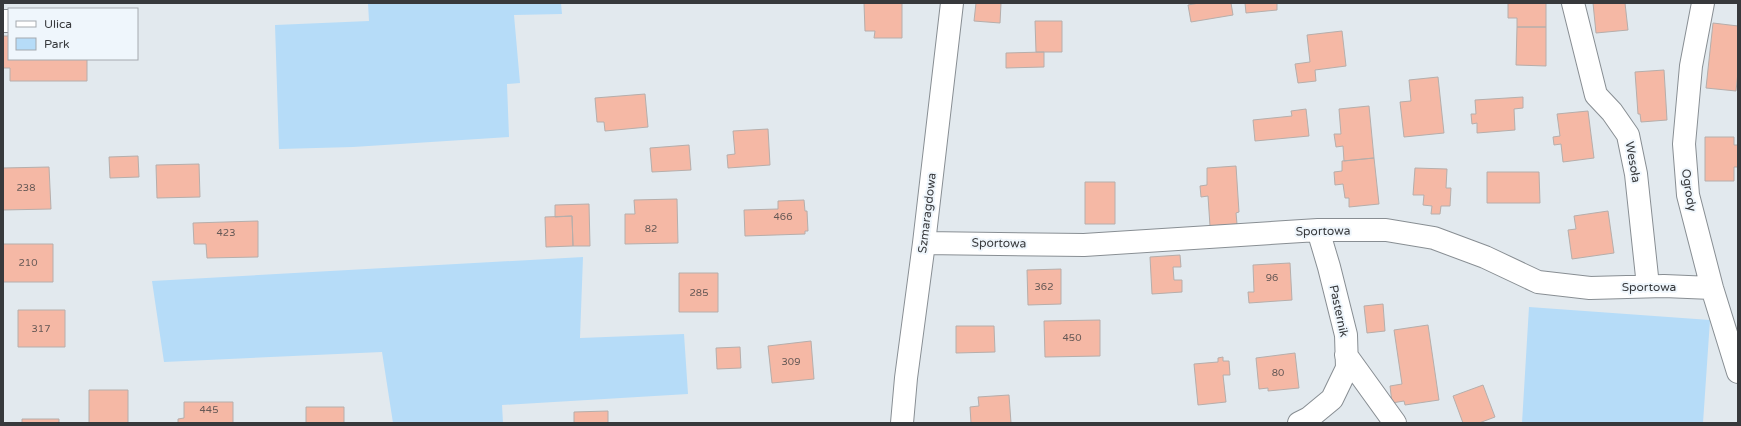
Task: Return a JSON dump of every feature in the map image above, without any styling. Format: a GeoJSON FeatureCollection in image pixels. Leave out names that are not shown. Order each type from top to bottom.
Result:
{"type":"FeatureCollection","features":[{"type":"Feature","properties":{"kind":"street","name":"Szmaragdowa"},"geometry":{"type":"LineString","coordinates":[[902,423],[906,378],[924,243],[952,3]]}},
{"type":"Feature","properties":{"kind":"street","name":"Wesoła"},"geometry":{"type":"LineString","coordinates":[[1573,3],[1596,95],[1612,112],[1628,135],[1636,174],[1648,286]]}},
{"type":"Feature","properties":{"kind":"street","name":"Ogrody"},"geometry":{"type":"LineString","coordinates":[[1703,3],[1691,66],[1684,144],[1688,195],[1712,288],[1738,372]]}},
{"type":"Feature","properties":{"kind":"street","name":"Sportowa"},"geometry":{"type":"LineString","coordinates":[[924,243],[1084,245],[1318,230],[1386,230],[1434,238],[1485,257],[1538,282],[1590,288],[1648,286],[1712,288]]}},
{"type":"Feature","properties":{"kind":"street","name":"Pasternik"},"geometry":{"type":"LineString","coordinates":[[1299,423],[1309,418],[1332,399],[1347,368],[1346,335],[1318,230]]}},
{"type":"Feature","properties":{"kind":"street"},"geometry":{"type":"LineString","coordinates":[[1346,355],[1395,423]]}},
{"type":"Feature","properties":{"kind":"green space"},"geometry":{"type":"Polygon","coordinates":[[[368,3],[561,3],[562,14],[514,15],[520,83],[507,84],[509,137],[353,147],[279,149],[275,25],[369,21],[368,3]]]}},
{"type":"Feature","properties":{"kind":"green space"},"geometry":{"type":"Polygon","coordinates":[[[583,257],[580,338],[684,334],[688,394],[502,405],[503,423],[393,423],[382,352],[164,362],[152,281],[583,257]]]}},
{"type":"Feature","properties":{"kind":"green space"},"geometry":{"type":"Polygon","coordinates":[[[1529,307],[1710,320],[1703,423],[1522,423],[1529,307]]]}},
{"type":"Feature","properties":{"kind":"building"},"geometry":{"type":"Polygon","coordinates":[[[864,3],[902,3],[902,38],[874,38],[875,31],[865,31],[864,3]]]}},
{"type":"Feature","properties":{"kind":"building"},"geometry":{"type":"Polygon","coordinates":[[[976,3],[1001,3],[1000,23],[974,21],[976,3]]]}},
{"type":"Feature","properties":{"kind":"building"},"geometry":{"type":"Polygon","coordinates":[[[1199,3],[1231,3],[1233,15],[1191,22],[1188,5],[1199,3]]]}},
{"type":"Feature","properties":{"kind":"building"},"geometry":{"type":"Polygon","coordinates":[[[1245,3],[1277,3],[1277,10],[1246,13],[1245,3]]]}},
{"type":"Feature","properties":{"kind":"building"},"geometry":{"type":"Polygon","coordinates":[[[1508,3],[1546,3],[1546,27],[1517,27],[1517,18],[1508,18],[1508,3]]]}},
{"type":"Feature","properties":{"kind":"building"},"geometry":{"type":"Polygon","coordinates":[[[1593,3],[1625,3],[1628,30],[1596,33],[1593,3]]]}},
{"type":"Feature","properties":{"kind":"building"},"geometry":{"type":"Polygon","coordinates":[[[1035,21],[1062,21],[1062,52],[1036,52],[1035,21]]]}},
{"type":"Feature","properties":{"kind":"building"},"geometry":{"type":"Polygon","coordinates":[[[1713,23],[1738,26],[1738,72],[1736,91],[1706,88],[1713,23]]]}},
{"type":"Feature","properties":{"kind":"building"},"geometry":{"type":"Polygon","coordinates":[[[1517,27],[1546,27],[1546,66],[1516,65],[1517,27]]]}},
{"type":"Feature","properties":{"kind":"building"},"geometry":{"type":"Polygon","coordinates":[[[1342,31],[1346,66],[1315,70],[1316,81],[1298,83],[1295,64],[1310,62],[1307,35],[1342,31]]]}},
{"type":"Feature","properties":{"kind":"building"},"geometry":{"type":"Polygon","coordinates":[[[3,36],[8,36],[8,60],[87,60],[87,81],[10,81],[10,68],[3,68],[3,36]]]}},
{"type":"Feature","properties":{"kind":"building"},"geometry":{"type":"Polygon","coordinates":[[[1044,52],[1044,67],[1006,68],[1006,53],[1044,52]]]}},
{"type":"Feature","properties":{"kind":"building"},"geometry":{"type":"Polygon","coordinates":[[[1664,70],[1667,120],[1641,122],[1640,114],[1638,114],[1635,72],[1664,70]]]}},
{"type":"Feature","properties":{"kind":"building"},"geometry":{"type":"Polygon","coordinates":[[[1438,77],[1444,133],[1404,137],[1400,102],[1411,101],[1409,80],[1438,77]]]}},
{"type":"Feature","properties":{"kind":"building"},"geometry":{"type":"Polygon","coordinates":[[[645,94],[648,127],[605,131],[604,122],[597,122],[595,98],[645,94]]]}},
{"type":"Feature","properties":{"kind":"building"},"geometry":{"type":"Polygon","coordinates":[[[1523,97],[1523,108],[1514,109],[1515,130],[1477,133],[1477,123],[1472,124],[1471,114],[1476,114],[1475,100],[1523,97]]]}},
{"type":"Feature","properties":{"kind":"building"},"geometry":{"type":"Polygon","coordinates":[[[1369,106],[1374,158],[1344,161],[1343,146],[1336,147],[1334,134],[1341,134],[1339,109],[1369,106]]]}},
{"type":"Feature","properties":{"kind":"building"},"geometry":{"type":"Polygon","coordinates":[[[1306,109],[1309,136],[1255,141],[1253,120],[1292,116],[1291,111],[1306,109]]]}},
{"type":"Feature","properties":{"kind":"building"},"geometry":{"type":"Polygon","coordinates":[[[1588,111],[1594,158],[1563,162],[1561,144],[1554,145],[1553,137],[1560,136],[1557,114],[1588,111]]]}},
{"type":"Feature","properties":{"kind":"building"},"geometry":{"type":"Polygon","coordinates":[[[768,129],[770,165],[728,168],[727,155],[735,154],[733,131],[768,129]]]}},
{"type":"Feature","properties":{"kind":"building"},"geometry":{"type":"Polygon","coordinates":[[[1705,137],[1734,137],[1734,145],[1738,145],[1738,167],[1734,167],[1734,181],[1705,181],[1705,137]]]}},
{"type":"Feature","properties":{"kind":"building"},"geometry":{"type":"Polygon","coordinates":[[[689,145],[691,170],[652,172],[650,148],[689,145]]]}},
{"type":"Feature","properties":{"kind":"building"},"geometry":{"type":"Polygon","coordinates":[[[138,156],[139,177],[110,178],[109,157],[138,156]]]}},
{"type":"Feature","properties":{"kind":"building"},"geometry":{"type":"Polygon","coordinates":[[[1374,158],[1379,204],[1349,207],[1349,198],[1345,198],[1343,184],[1335,185],[1334,172],[1342,171],[1342,161],[1374,158]]]}},
{"type":"Feature","properties":{"kind":"building"},"geometry":{"type":"Polygon","coordinates":[[[199,164],[200,197],[157,198],[156,165],[199,164]]]}},
{"type":"Feature","properties":{"kind":"building"},"geometry":{"type":"Polygon","coordinates":[[[1236,166],[1239,212],[1236,213],[1237,224],[1210,226],[1208,196],[1201,197],[1200,186],[1207,185],[1207,168],[1236,166]]]}},
{"type":"Feature","properties":{"kind":"building"},"geometry":{"type":"Polygon","coordinates":[[[49,167],[51,209],[3,210],[3,168],[49,167]]]}},
{"type":"Feature","properties":{"kind":"building"},"geometry":{"type":"Polygon","coordinates":[[[1415,168],[1447,169],[1446,188],[1451,188],[1450,206],[1441,206],[1440,214],[1431,214],[1432,206],[1423,205],[1424,195],[1413,195],[1415,168]]]}},
{"type":"Feature","properties":{"kind":"building"},"geometry":{"type":"Polygon","coordinates":[[[1487,172],[1539,172],[1540,203],[1487,203],[1487,172]]]}},
{"type":"Feature","properties":{"kind":"building"},"geometry":{"type":"Polygon","coordinates":[[[1085,182],[1115,182],[1115,224],[1085,224],[1085,182]]]}},
{"type":"Feature","properties":{"kind":"building"},"geometry":{"type":"Polygon","coordinates":[[[677,199],[678,243],[625,244],[625,214],[635,214],[634,200],[677,199]]]}},
{"type":"Feature","properties":{"kind":"building"},"geometry":{"type":"Polygon","coordinates":[[[804,200],[805,211],[807,211],[808,231],[805,231],[805,234],[745,236],[744,210],[778,209],[778,201],[804,200]]]}},
{"type":"Feature","properties":{"kind":"building"},"geometry":{"type":"Polygon","coordinates":[[[589,204],[590,246],[573,246],[572,216],[555,217],[555,205],[589,204]]]}},
{"type":"Feature","properties":{"kind":"building"},"geometry":{"type":"Polygon","coordinates":[[[1608,211],[1614,253],[1572,259],[1568,230],[1576,229],[1574,216],[1608,211]]]}},
{"type":"Feature","properties":{"kind":"building"},"geometry":{"type":"Polygon","coordinates":[[[572,216],[573,246],[546,247],[545,217],[572,216]]]}},
{"type":"Feature","properties":{"kind":"building"},"geometry":{"type":"Polygon","coordinates":[[[258,221],[258,257],[207,258],[206,244],[194,244],[193,223],[258,221]]]}},
{"type":"Feature","properties":{"kind":"building"},"geometry":{"type":"Polygon","coordinates":[[[3,244],[53,244],[53,282],[3,282],[3,244]]]}},
{"type":"Feature","properties":{"kind":"building"},"geometry":{"type":"Polygon","coordinates":[[[1180,255],[1181,267],[1173,267],[1174,280],[1182,280],[1182,292],[1152,294],[1150,257],[1180,255]]]}},
{"type":"Feature","properties":{"kind":"building"},"geometry":{"type":"Polygon","coordinates":[[[1290,263],[1292,300],[1249,303],[1248,292],[1254,292],[1253,265],[1290,263]]]}},
{"type":"Feature","properties":{"kind":"building"},"geometry":{"type":"Polygon","coordinates":[[[1061,269],[1061,304],[1028,305],[1027,270],[1061,269]]]}},
{"type":"Feature","properties":{"kind":"building"},"geometry":{"type":"Polygon","coordinates":[[[679,273],[718,273],[718,312],[679,312],[679,273]]]}},
{"type":"Feature","properties":{"kind":"building"},"geometry":{"type":"Polygon","coordinates":[[[1383,304],[1385,331],[1367,333],[1364,306],[1383,304]]]}},
{"type":"Feature","properties":{"kind":"building"},"geometry":{"type":"Polygon","coordinates":[[[18,310],[65,310],[65,347],[18,347],[18,310]]]}},
{"type":"Feature","properties":{"kind":"building"},"geometry":{"type":"Polygon","coordinates":[[[1100,320],[1100,356],[1045,357],[1044,321],[1100,320]]]}},
{"type":"Feature","properties":{"kind":"building"},"geometry":{"type":"Polygon","coordinates":[[[1428,325],[1439,400],[1405,405],[1404,401],[1392,403],[1390,386],[1402,384],[1394,330],[1428,325]]]}},
{"type":"Feature","properties":{"kind":"building"},"geometry":{"type":"Polygon","coordinates":[[[956,326],[994,326],[995,352],[956,353],[956,326]]]}},
{"type":"Feature","properties":{"kind":"building"},"geometry":{"type":"Polygon","coordinates":[[[811,341],[814,379],[772,383],[768,346],[811,341]]]}},
{"type":"Feature","properties":{"kind":"building"},"geometry":{"type":"Polygon","coordinates":[[[740,347],[741,368],[717,369],[716,348],[740,347]]]}},
{"type":"Feature","properties":{"kind":"building"},"geometry":{"type":"Polygon","coordinates":[[[1295,353],[1299,388],[1268,391],[1268,388],[1259,389],[1256,358],[1295,353]]]}},
{"type":"Feature","properties":{"kind":"building"},"geometry":{"type":"Polygon","coordinates":[[[1223,357],[1223,361],[1229,361],[1230,375],[1223,375],[1226,402],[1198,405],[1194,364],[1218,362],[1218,358],[1223,357]]]}},
{"type":"Feature","properties":{"kind":"building"},"geometry":{"type":"Polygon","coordinates":[[[1483,385],[1495,417],[1479,423],[1463,423],[1453,396],[1483,385]]]}},
{"type":"Feature","properties":{"kind":"building"},"geometry":{"type":"Polygon","coordinates":[[[89,390],[128,390],[128,423],[89,423],[89,390]]]}},
{"type":"Feature","properties":{"kind":"building"},"geometry":{"type":"Polygon","coordinates":[[[1009,395],[1011,423],[971,423],[970,407],[979,406],[978,397],[1009,395]]]}},
{"type":"Feature","properties":{"kind":"building"},"geometry":{"type":"Polygon","coordinates":[[[184,402],[233,402],[233,423],[178,423],[178,419],[184,418],[184,402]]]}},
{"type":"Feature","properties":{"kind":"building"},"geometry":{"type":"Polygon","coordinates":[[[306,407],[344,407],[344,423],[306,423],[306,407]]]}},
{"type":"Feature","properties":{"kind":"building"},"geometry":{"type":"Polygon","coordinates":[[[608,411],[608,423],[574,423],[574,412],[608,411]]]}},
{"type":"Feature","properties":{"kind":"building"},"geometry":{"type":"Polygon","coordinates":[[[22,419],[59,419],[59,423],[22,423],[22,419]]]}}]}
